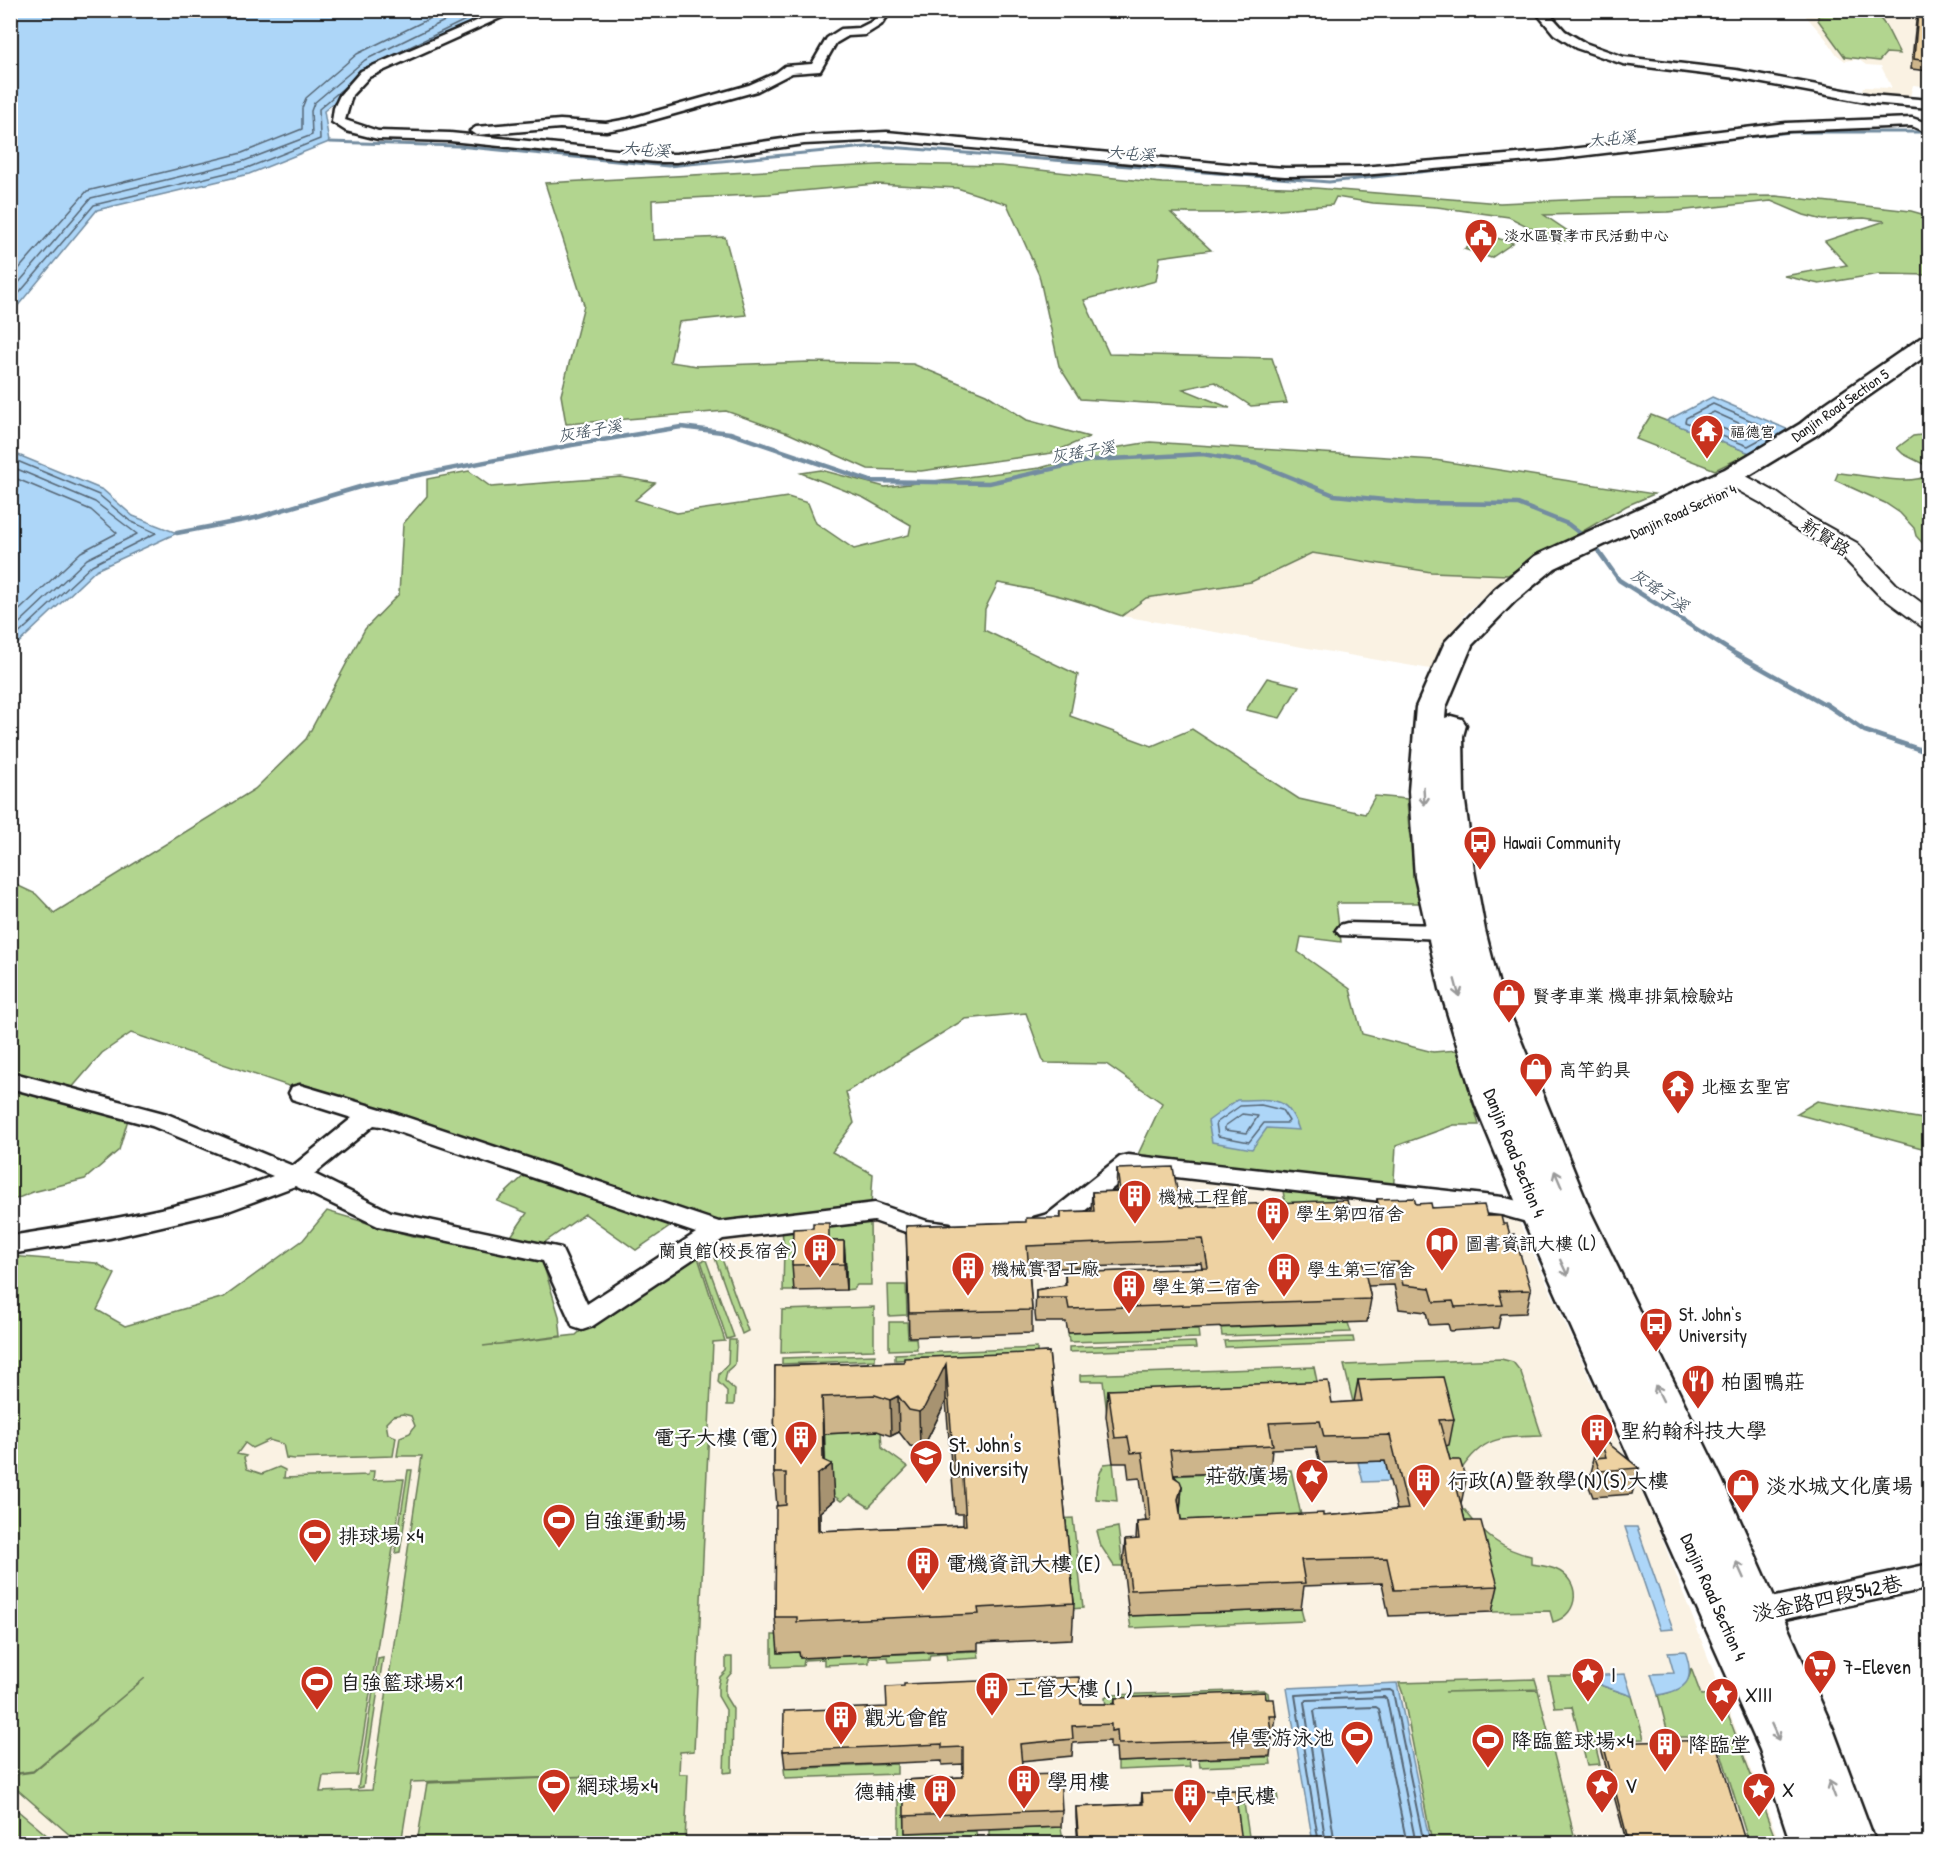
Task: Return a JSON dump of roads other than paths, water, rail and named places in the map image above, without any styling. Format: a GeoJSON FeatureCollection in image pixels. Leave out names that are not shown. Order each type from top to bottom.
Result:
{"type":"FeatureCollection","features":[{"type":"Feature","properties":{"kind":"main road","name":"Danjin Road Section 5"},"geometry":{"type":"LineString","coordinates":[[1736,480],[1929,342]]}},
{"type":"Feature","properties":{"kind":"main road","name":"Danjin Road Section 5"},"geometry":{"type":"LineString","coordinates":[[1683,496],[1736,480],[1772,474],[1836,431],[1929,362]]}},
{"type":"Feature","properties":{"kind":"main road","name":"Danjin Road Section 4"},"geometry":{"type":"LineString","coordinates":[[1615,535],[1736,480]]}},
{"type":"Feature","properties":{"kind":"main road","name":"Danjin Road Section 4"},"geometry":{"type":"LineString","coordinates":[[1615,535],[1683,496]]}},
{"type":"Feature","properties":{"kind":"main road"},"geometry":{"type":"LineString","coordinates":[[1577,553],[1615,535]]}},
{"type":"Feature","properties":{"kind":"main road","name":"Danjin Road Section 4"},"geometry":{"type":"LineString","coordinates":[[1577,553],[1545,561],[1505,595],[1459,642],[1431,707],[1424,791],[1431,877],[1457,989],[1493,1104],[1557,1215],[1701,1480],[1783,1750],[1815,1844]]}},
{"type":"Feature","properties":{"kind":"main road","name":"Danjin Road Section 4"},"geometry":{"type":"LineString","coordinates":[[1557,1215],[1533,1119],[1483,989],[1468,930],[1449,794],[1448,736],[1459,688],[1479,647],[1512,606],[1577,553]]}},
{"type":"Feature","properties":{"kind":"main road","name":"Danjin Road Section 4"},"geometry":{"type":"LineString","coordinates":[[1742,1617],[1809,1729],[1852,1844]]}},
{"type":"Feature","properties":{"kind":"street"},"geometry":{"type":"LineString","coordinates":[[513,10],[365,74],[354,82],[338,113],[338,122],[353,131],[379,135],[449,137],[666,158],[804,140],[887,136],[1285,172],[1373,171],[1544,156],[1786,127],[1912,122],[1927,128]]}},
{"type":"Feature","properties":{"kind":"street"},"geometry":{"type":"LineString","coordinates":[[449,137],[470,132],[560,124],[606,127],[673,112],[718,96],[753,88],[780,76],[789,69],[816,68],[831,41],[845,32],[861,32],[876,23],[887,10]]}},
{"type":"Feature","properties":{"kind":"street"},"geometry":{"type":"LineString","coordinates":[[1539,10],[1559,32],[1570,40],[1593,51],[1634,62],[1666,68],[1737,74],[1788,86],[1872,100],[1929,104]]}},
{"type":"Feature","properties":{"kind":"street","name":"新賢路"},"geometry":{"type":"LineString","coordinates":[[1736,480],[1769,498],[1801,522],[1848,548],[1887,589],[1929,621]]}},
{"type":"Feature","properties":{"kind":"street"},"geometry":{"type":"LineString","coordinates":[[1347,930],[1444,932]]}},
{"type":"Feature","properties":{"kind":"street"},"geometry":{"type":"LineString","coordinates":[[10,1080],[159,1120],[296,1176],[387,1220],[541,1252]]}},
{"type":"Feature","properties":{"kind":"street"},"geometry":{"type":"LineString","coordinates":[[300,1093],[370,1116],[383,1118],[718,1231]]}},
{"type":"Feature","properties":{"kind":"street"},"geometry":{"type":"LineString","coordinates":[[10,1245],[110,1229],[231,1201],[296,1176],[370,1116]]}},
{"type":"Feature","properties":{"kind":"street"},"geometry":{"type":"LineString","coordinates":[[1020,1229],[1055,1222],[1128,1163],[1502,1206],[1557,1215]]}},
{"type":"Feature","properties":{"kind":"street"},"geometry":{"type":"LineString","coordinates":[[453,1234],[552,1254],[582,1320],[718,1231],[875,1212],[926,1230],[961,1230]]}},
{"type":"Feature","properties":{"kind":"street","name":"淡金路四段542巷"},"geometry":{"type":"LineString","coordinates":[[1742,1617],[1929,1576]]}},
{"type":"Feature","properties":{"kind":"water"},"geometry":{"type":"Polygon","coordinates":[[[11,11],[501,11],[372,71],[324,111],[329,142],[249,174],[97,210],[11,314],[11,11]]]}},
{"type":"Feature","properties":{"kind":"water"},"geometry":{"type":"Polygon","coordinates":[[[1712,397],[1789,430],[1750,453],[1666,421],[1712,397]]]}},
{"type":"Feature","properties":{"kind":"water"},"geometry":{"type":"Polygon","coordinates":[[[11,452],[103,490],[133,516],[177,533],[96,570],[11,650],[11,452]]]}},
{"type":"Feature","properties":{"kind":"water"},"geometry":{"type":"Polygon","coordinates":[[[1237,1100],[1268,1100],[1283,1104],[1294,1118],[1299,1130],[1267,1128],[1252,1149],[1212,1142],[1208,1121],[1237,1100]]]}},
{"type":"Feature","properties":{"kind":"water"},"geometry":{"type":"Polygon","coordinates":[[[1385,1461],[1390,1481],[1363,1482],[1358,1462],[1385,1461]]]}},
{"type":"Feature","properties":{"kind":"water"},"geometry":{"type":"Polygon","coordinates":[[[1625,1527],[1637,1527],[1673,1629],[1660,1630],[1625,1527]]]}},
{"type":"Feature","properties":{"kind":"water"},"geometry":{"type":"Polygon","coordinates":[[[1685,1651],[1689,1669],[1687,1682],[1677,1690],[1658,1695],[1651,1674],[1674,1673],[1668,1652],[1685,1651]]]}},
{"type":"Feature","properties":{"kind":"water"},"geometry":{"type":"Polygon","coordinates":[[[1625,1674],[1632,1696],[1603,1686],[1585,1676],[1625,1674]]]}},
{"type":"Feature","properties":{"kind":"water","name":"倬雲游泳池"},"geometry":{"type":"Polygon","coordinates":[[[1397,1683],[1430,1843],[1313,1843],[1287,1688],[1397,1683]]]}},
{"type":"Feature","properties":{"kind":"waterway","name":"大屯溪"},"geometry":{"type":"LineString","coordinates":[[1644,148],[1791,132],[1930,132]]}},
{"type":"Feature","properties":{"kind":"waterway","name":"大屯溪"},"geometry":{"type":"LineString","coordinates":[[329,142],[458,146],[668,166],[877,146],[1329,182],[1501,163]]}},
{"type":"Feature","properties":{"kind":"waterway","name":"灰瑤子溪"},"geometry":{"type":"LineString","coordinates":[[177,533],[255,518],[363,486],[572,445],[681,427],[730,433],[870,481],[989,483],[1092,460],[1203,454],[1258,464],[1334,495],[1415,503],[1518,504],[1568,524],[1587,539]]}},
{"type":"Feature","properties":{"kind":"waterway","name":"灰瑤子溪"},"geometry":{"type":"LineString","coordinates":[[1594,545],[1619,580],[1734,653],[1828,706]]}},
{"type":"Feature","properties":{"kind":"waterway","name":"灰瑤子溪"},"geometry":{"type":"LineString","coordinates":[[1826,704],[1865,731],[1930,753]]}},
{"type":"Feature","properties":{"kind":"place","name":"淡水區賢孝市民活動中心"},"geometry":{"type":"Point","coordinates":[1481,264]}},
{"type":"Feature","properties":{"kind":"place","name":"福德宮"},"geometry":{"type":"Point","coordinates":[1707,460]}},
{"type":"Feature","properties":{"kind":"place","name":"Hawaii Community"},"geometry":{"type":"Point","coordinates":[1480,871]}},
{"type":"Feature","properties":{"kind":"place","name":"賢孝車業 機車排氣檢驗站"},"geometry":{"type":"Point","coordinates":[1509,1024]}},
{"type":"Feature","properties":{"kind":"place","name":"高竿釣具"},"geometry":{"type":"Point","coordinates":[1536,1098]}},
{"type":"Feature","properties":{"kind":"place","name":"北極玄聖宮"},"geometry":{"type":"Point","coordinates":[1678,1115]}},
{"type":"Feature","properties":{"kind":"place","name":"機械工程館"},"geometry":{"type":"Point","coordinates":[1135,1225]}},
{"type":"Feature","properties":{"kind":"place","name":"學生第四宿舍"},"geometry":{"type":"Point","coordinates":[1273,1242]}},
{"type":"Feature","properties":{"kind":"place","name":"圖書資訊大樓 (L)"},"geometry":{"type":"Point","coordinates":[1442,1272]}},
{"type":"Feature","properties":{"kind":"place","name":"蘭貞館(校長宿舍)"},"geometry":{"type":"Point","coordinates":[820,1279]}},
{"type":"Feature","properties":{"kind":"place","name":"機械實習工廠"},"geometry":{"type":"Point","coordinates":[968,1297]}},
{"type":"Feature","properties":{"kind":"place","name":"學生第三宿舍"},"geometry":{"type":"Point","coordinates":[1284,1298]}},
{"type":"Feature","properties":{"kind":"place","name":"學生第二宿舍"},"geometry":{"type":"Point","coordinates":[1129,1315]}},
{"type":"Feature","properties":{"kind":"place","name":"St. John‘s University"},"geometry":{"type":"Point","coordinates":[1656,1353]}},
{"type":"Feature","properties":{"kind":"place","name":"柏園鴨莊"},"geometry":{"type":"Point","coordinates":[1698,1410]}},
{"type":"Feature","properties":{"kind":"place","name":"聖約翰科技大學"},"geometry":{"type":"Point","coordinates":[1597,1459]}},
{"type":"Feature","properties":{"kind":"place","name":"電子大樓 (電)"},"geometry":{"type":"Point","coordinates":[801,1466]}},
{"type":"Feature","properties":{"kind":"place","name":"St. John's University"},"geometry":{"type":"Point","coordinates":[926,1485]}},
{"type":"Feature","properties":{"kind":"place","name":"莊敬廣場"},"geometry":{"type":"Point","coordinates":[1312,1504]}},
{"type":"Feature","properties":{"kind":"place","name":"行政(A)暨教學(N)(S)大樓"},"geometry":{"type":"Point","coordinates":[1424,1509]}},
{"type":"Feature","properties":{"kind":"place","name":"淡水城文化廣場"},"geometry":{"type":"Point","coordinates":[1743,1514]}},
{"type":"Feature","properties":{"kind":"place","name":"自強運動場"},"geometry":{"type":"Point","coordinates":[559,1549]}},
{"type":"Feature","properties":{"kind":"place","name":"排球場 ×4"},"geometry":{"type":"Point","coordinates":[315,1564]}},
{"type":"Feature","properties":{"kind":"place","name":"電機資訊大樓 (E)"},"geometry":{"type":"Point","coordinates":[923,1592]}},
{"type":"Feature","properties":{"kind":"place","name":"7-Eleven"},"geometry":{"type":"Point","coordinates":[1820,1695]}},
{"type":"Feature","properties":{"kind":"place","name":"I"},"geometry":{"type":"Point","coordinates":[1588,1703]}},
{"type":"Feature","properties":{"kind":"place","name":"自強籃球場×1"},"geometry":{"type":"Point","coordinates":[317,1711]}},
{"type":"Feature","properties":{"kind":"place","name":"工管大樓 ( I )"},"geometry":{"type":"Point","coordinates":[992,1717]}},
{"type":"Feature","properties":{"kind":"place","name":"XIII"},"geometry":{"type":"Point","coordinates":[1722,1723]}},
{"type":"Feature","properties":{"kind":"place","name":"觀光會館"},"geometry":{"type":"Point","coordinates":[841,1746]}},
{"type":"Feature","properties":{"kind":"place","name":"倬雲游泳池"},"geometry":{"type":"Point","coordinates":[1357,1766]}},
{"type":"Feature","properties":{"kind":"place","name":"降臨籃球場×4"},"geometry":{"type":"Point","coordinates":[1488,1769]}},
{"type":"Feature","properties":{"kind":"place","name":"降臨堂"},"geometry":{"type":"Point","coordinates":[1665,1773]}},
{"type":"Feature","properties":{"kind":"place","name":"學用樓"},"geometry":{"type":"Point","coordinates":[1024,1810]}},
{"type":"Feature","properties":{"kind":"place","name":"網球場×4"},"geometry":{"type":"Point","coordinates":[554,1814]}},
{"type":"Feature","properties":{"kind":"place","name":"V"},"geometry":{"type":"Point","coordinates":[1602,1814]}},
{"type":"Feature","properties":{"kind":"place","name":"X"},"geometry":{"type":"Point","coordinates":[1759,1818]}},
{"type":"Feature","properties":{"kind":"place","name":"德輔樓"},"geometry":{"type":"Point","coordinates":[940,1820]}},
{"type":"Feature","properties":{"kind":"place","name":"卓民樓"},"geometry":{"type":"Point","coordinates":[1190,1824]}}]}
